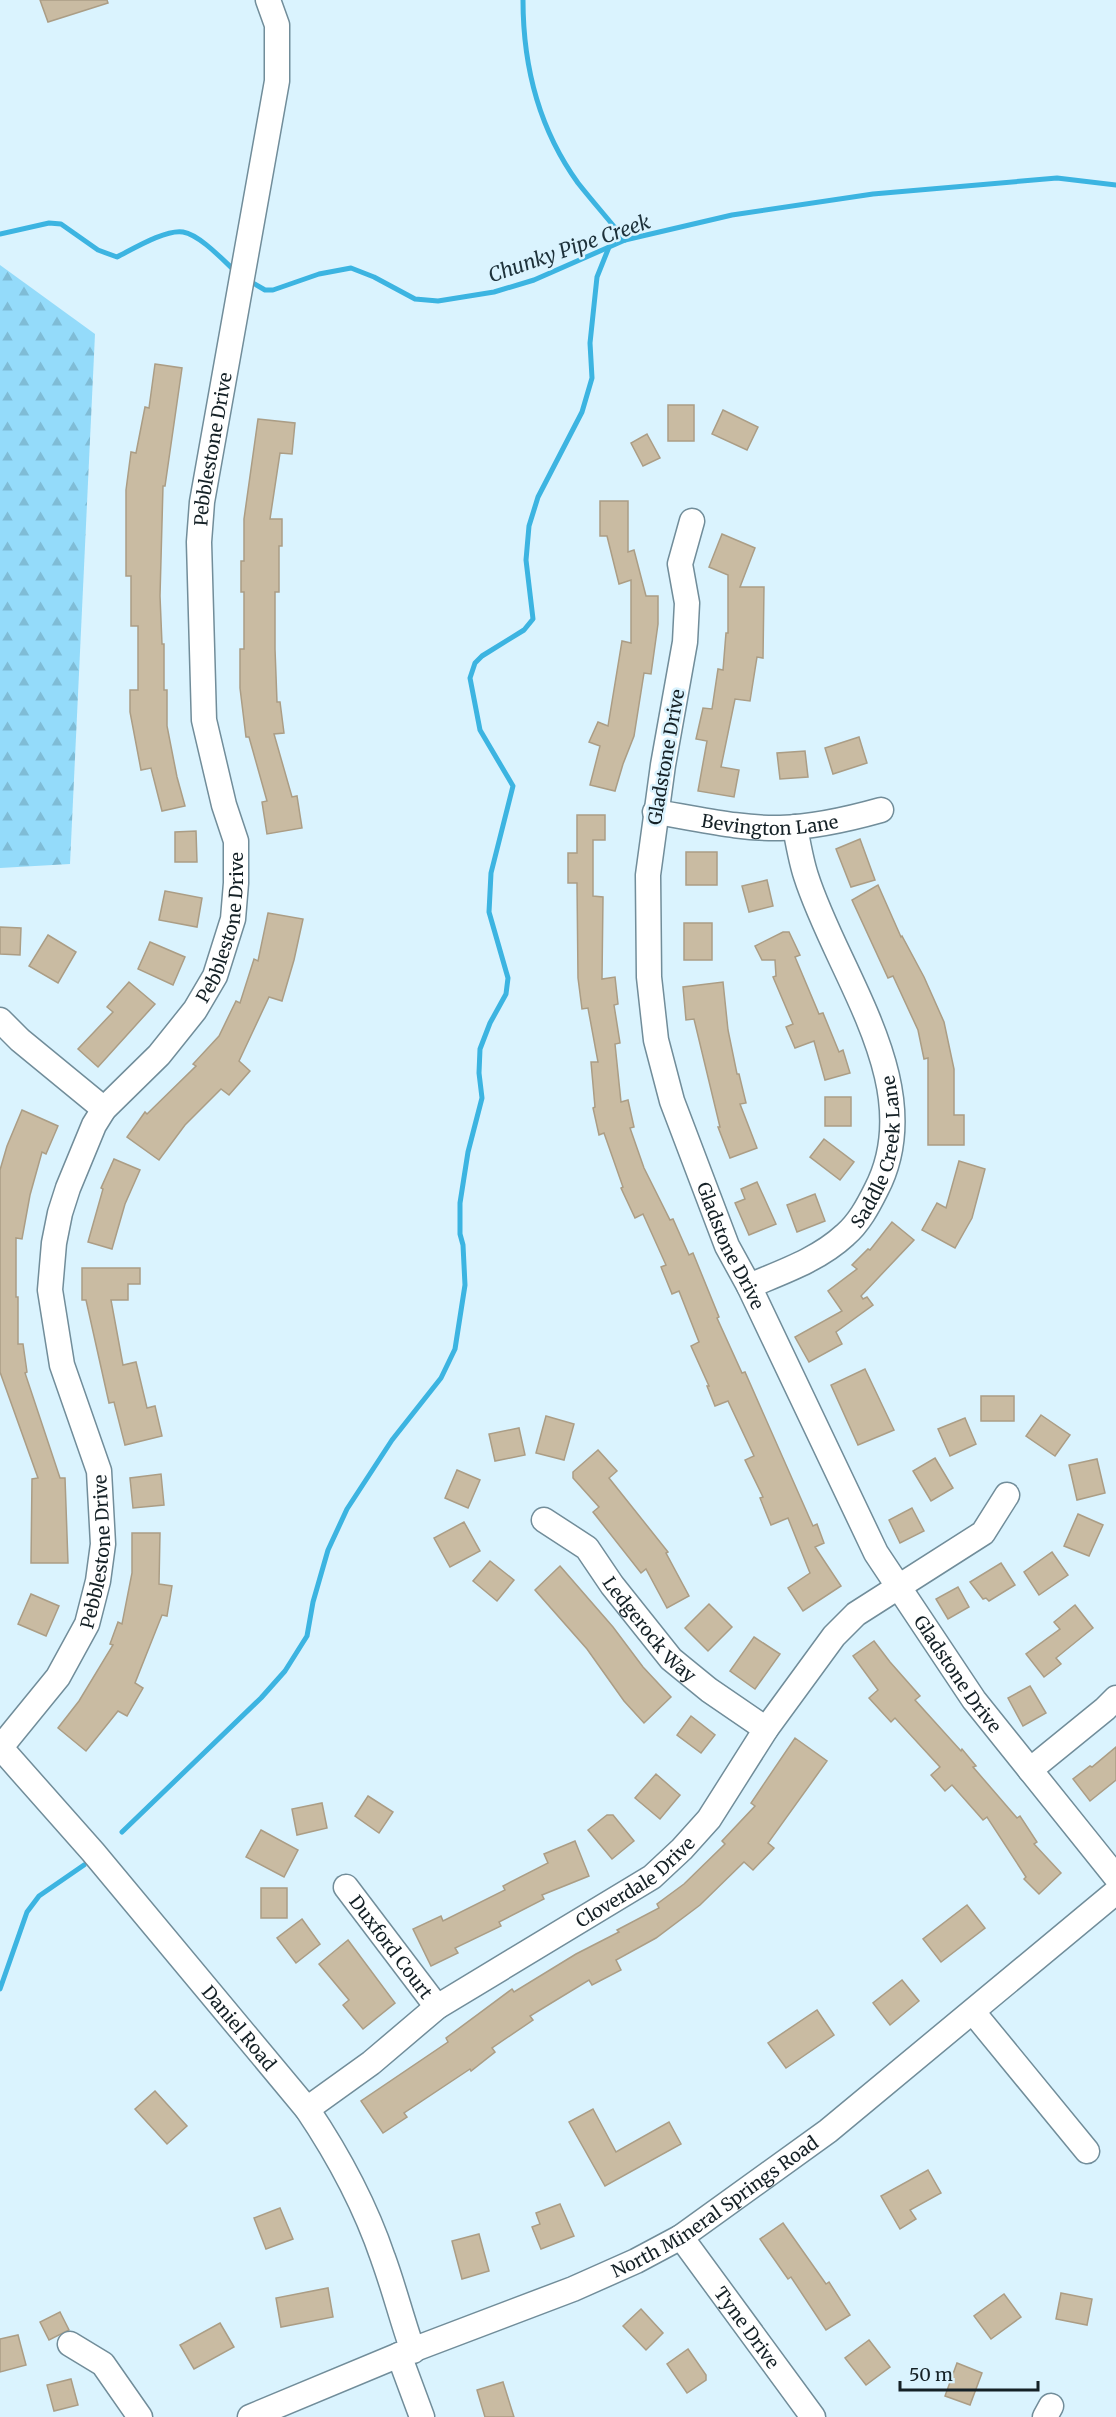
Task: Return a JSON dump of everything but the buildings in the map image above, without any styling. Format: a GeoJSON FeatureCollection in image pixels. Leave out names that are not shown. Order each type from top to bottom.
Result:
{"type":"FeatureCollection","features":[{"type":"Feature","properties":{"kind":"street","name":"Pebblestone Drive"},"geometry":{"type":"LineString","coordinates":[[1,1747],[58,1677],[87,1624],[98,1581],[103,1544],[99,1471],[62,1365],[50,1290],[54,1243],[63,1205],[94,1125],[104,1109],[159,1055],[195,1010],[215,976],[232,919],[236,883],[236,841],[224,805],[204,720],[199,542],[202,502],[277,81],[277,26],[268,0]]}},
{"type":"Feature","properties":{"kind":"street","name":"Gladstone Drive"},"geometry":{"type":"LineString","coordinates":[[692,521],[680,564],[687,603],[685,642],[655,812],[648,874],[649,977],[656,1040],[672,1101],[690,1154],[727,1246],[749,1286],[876,1553],[975,1700],[1116,1877]]}},
{"type":"Feature","properties":{"kind":"street","name":"Bevington Lane"},"geometry":{"type":"LineString","coordinates":[[655,812],[746,826],[795,827],[848,820],[881,810]]}},
{"type":"Feature","properties":{"kind":"street","name":"Saddle Creek Lane"},"geometry":{"type":"LineString","coordinates":[[749,1286],[811,1260],[846,1234],[866,1210],[882,1178],[892,1145],[892,1096],[886,1066],[806,876],[795,827]]}},
{"type":"Feature","properties":{"kind":"street"},"geometry":{"type":"LineString","coordinates":[[0,1020],[20,1040],[104,1109]]}},
{"type":"Feature","properties":{"kind":"street","name":"Cloverdale Drive"},"geometry":{"type":"LineString","coordinates":[[307,2109],[370,2063],[436,2007],[652,1876],[709,1820],[766,1729],[834,1636],[856,1614],[983,1533],[1007,1495]]}},
{"type":"Feature","properties":{"kind":"street","name":"Ledgerock Way"},"geometry":{"type":"LineString","coordinates":[[544,1520],[587,1548],[612,1585],[670,1659],[709,1690],[766,1729]]}},
{"type":"Feature","properties":{"kind":"street"},"geometry":{"type":"LineString","coordinates":[[1030,1770],[1116,1698]]}},
{"type":"Feature","properties":{"kind":"street","name":"Daniel Road"},"geometry":{"type":"LineString","coordinates":[[1,1747],[93,1852],[307,2109],[329,2141],[383,2256],[422,2417]]}},
{"type":"Feature","properties":{"kind":"street","name":"Duxford Court"},"geometry":{"type":"LineString","coordinates":[[346,1887],[436,2007]]}},
{"type":"Feature","properties":{"kind":"street","name":"North Mineral Springs Road"},"geometry":{"type":"LineString","coordinates":[[250,2417],[406,2353],[573,2289],[636,2261],[681,2237],[828,2131],[1116,1892]]}},
{"type":"Feature","properties":{"kind":"street"},"geometry":{"type":"LineString","coordinates":[[973,2012],[1087,2151]]}},
{"type":"Feature","properties":{"kind":"street","name":"Tyne Drive"},"geometry":{"type":"LineString","coordinates":[[681,2237],[813,2417]]}},
{"type":"Feature","properties":{"kind":"street"},"geometry":{"type":"LineString","coordinates":[[70,2344],[103,2364],[140,2417]]}},
{"type":"Feature","properties":{"kind":"green space"},"geometry":{"type":"Polygon","coordinates":[[[0,265],[95,334],[70,864],[0,868],[0,265]]]}},
{"type":"Feature","properties":{"kind":"waterway"},"geometry":{"type":"LineString","coordinates":[[523,0],[530,72],[543,119],[564,162],[578,183],[625,240]]}},
{"type":"Feature","properties":{"kind":"waterway","name":"Chunky Pipe Creek"},"geometry":{"type":"LineString","coordinates":[[248,280],[265,290],[273,290],[319,274],[351,268],[374,277],[415,299],[438,301],[494,292],[534,280],[625,240],[732,215],[873,194],[1057,178],[1116,185]]}},
{"type":"Feature","properties":{"kind":"waterway","name":"Chunky Pipe Creek"},"geometry":{"type":"LineString","coordinates":[[0,234],[49,223],[61,224],[98,250],[117,257],[159,236],[183,232],[204,243],[236,272]]}},
{"type":"Feature","properties":{"kind":"waterway"},"geometry":{"type":"LineString","coordinates":[[122,1832],[261,1698],[285,1671],[307,1636],[313,1602],[328,1550],[347,1509],[392,1440],[441,1378],[455,1349],[465,1285],[463,1245],[460,1234],[460,1203],[468,1152],[482,1098],[479,1073],[480,1049],[490,1023],[506,994],[508,978],[489,912],[491,873],[513,786],[480,730],[470,678],[475,663],[482,656],[524,630],[533,619],[526,560],[529,526],[538,497],[582,412],[592,378],[590,343],[597,277],[609,247]]}},
{"type":"Feature","properties":{"kind":"waterway"},"geometry":{"type":"LineString","coordinates":[[0,1989],[27,1912],[39,1896],[84,1865]]}}]}
